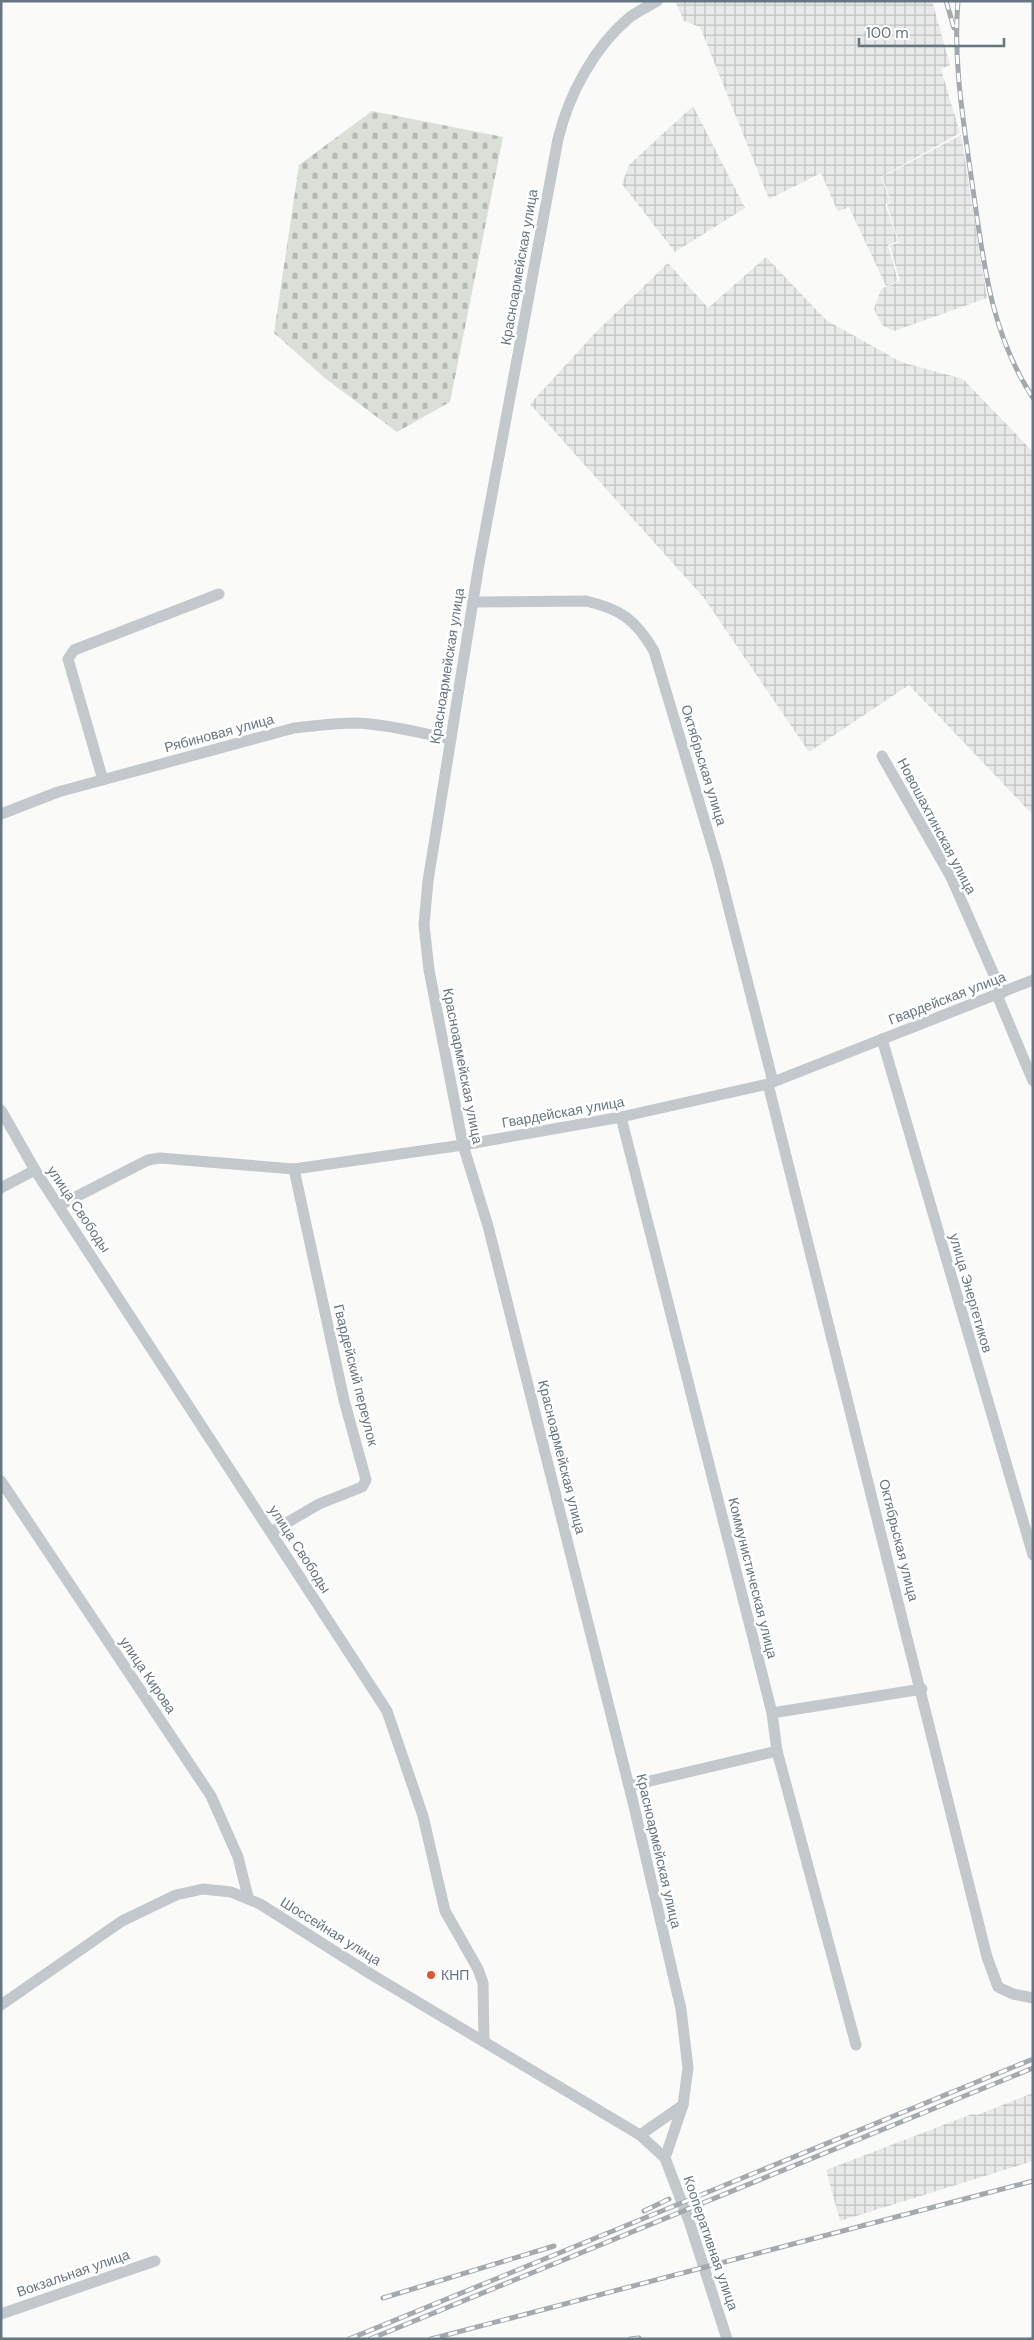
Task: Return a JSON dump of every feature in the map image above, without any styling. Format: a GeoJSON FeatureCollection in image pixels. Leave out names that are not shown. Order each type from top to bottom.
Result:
{"type":"FeatureCollection","features":[{"type":"Feature","properties":{"kind":"street","name":"Красноармейская улица"},"geometry":{"type":"LineString","coordinates":[[657,1],[631,16],[601,48],[575,91],[563,117],[550,177],[473,602],[428,881],[424,925],[429,970],[463,1146],[488,1226],[629,1786],[681,2009],[688,2068],[684,2105]]}},
{"type":"Feature","properties":{"kind":"street"},"geometry":{"type":"LineString","coordinates":[[103,780],[68,659],[70,654],[74,650],[219,594]]}},
{"type":"Feature","properties":{"kind":"street","name":"Октябрьская улица"},"geometry":{"type":"LineString","coordinates":[[473,602],[586,601],[604,605],[621,613],[635,623],[654,651],[718,862],[770,1083],[988,1957],[998,1987],[1013,1994],[1033,1998]]}},
{"type":"Feature","properties":{"kind":"street","name":"Рябиновая улица"},"geometry":{"type":"LineString","coordinates":[[1,814],[58,792],[270,734],[329,724],[366,724],[451,739]]}},
{"type":"Feature","properties":{"kind":"street","name":"Новошахтинская улица"},"geometry":{"type":"LineString","coordinates":[[882,756],[951,877],[1000,994],[1033,1081]]}},
{"type":"Feature","properties":{"kind":"street","name":"Гвардейская улица"},"geometry":{"type":"LineString","coordinates":[[60,1205],[134,1166],[160,1158],[294,1169],[463,1146],[621,1117],[770,1083],[1033,980]]}},
{"type":"Feature","properties":{"kind":"street","name":"улица Энергетиков"},"geometry":{"type":"LineString","coordinates":[[882,1039],[1033,1555]]}},
{"type":"Feature","properties":{"kind":"street","name":"улица Свободы"},"geometry":{"type":"LineString","coordinates":[[1,1110],[35,1170],[60,1205],[386,1710],[423,1816],[445,1910],[478,1969],[482,1983],[484,2040]]}},
{"type":"Feature","properties":{"kind":"street","name":"Коммунистическая улица"},"geometry":{"type":"LineString","coordinates":[[621,1117],[772,1713],[777,1751],[856,2045]]}},
{"type":"Feature","properties":{"kind":"street","name":"Гвардейский переулок"},"geometry":{"type":"LineString","coordinates":[[271,1532],[319,1504],[362,1487],[366,1480],[344,1400],[330,1330],[298,1197],[294,1169]]}},
{"type":"Feature","properties":{"kind":"street"},"geometry":{"type":"LineString","coordinates":[[1,1188],[35,1170]]}},
{"type":"Feature","properties":{"kind":"street","name":"улица Кирова"},"geometry":{"type":"LineString","coordinates":[[1,1481],[211,1796],[238,1857],[248,1897]]}},
{"type":"Feature","properties":{"kind":"street"},"geometry":{"type":"LineString","coordinates":[[772,1713],[922,1689]]}},
{"type":"Feature","properties":{"kind":"street"},"geometry":{"type":"LineString","coordinates":[[629,1786],[777,1751]]}},
{"type":"Feature","properties":{"kind":"street","name":"Шоссейная улица"},"geometry":{"type":"LineString","coordinates":[[1,2006],[122,1921],[176,1896],[203,1889],[231,1892],[248,1897],[369,1973],[484,2040],[550,2083],[640,2134]]}},
{"type":"Feature","properties":{"kind":"street"},"geometry":{"type":"LineString","coordinates":[[640,2134],[684,2105]]}},
{"type":"Feature","properties":{"kind":"street"},"geometry":{"type":"LineString","coordinates":[[665,2158],[684,2105]]}},
{"type":"Feature","properties":{"kind":"street","name":"Кооперативная улица"},"geometry":{"type":"LineString","coordinates":[[640,2134],[665,2158],[687,2216],[727,2339]]}},
{"type":"Feature","properties":{"kind":"street","name":"Вокзальная улица"},"geometry":{"type":"LineString","coordinates":[[1,2314],[155,2261]]}},
{"type":"Feature","properties":{"kind":"shaded area"},"geometry":{"type":"Polygon","coordinates":[[[675,1],[932,1],[950,65],[941,69],[960,133],[881,177],[890,202],[885,204],[898,241],[888,245],[898,281],[886,286],[849,207],[838,212],[821,173],[769,199],[700,27],[684,21],[675,1]]]}},
{"type":"Feature","properties":{"kind":"shaded area"},"geometry":{"type":"Polygon","coordinates":[[[693,106],[745,208],[675,252],[622,184],[629,165],[693,106]]]}},
{"type":"Feature","properties":{"kind":"shaded area"},"geometry":{"type":"Polygon","coordinates":[[[961,135],[987,298],[894,331],[882,325],[874,309],[881,289],[900,281],[890,246],[899,242],[887,205],[891,202],[882,177],[961,135]]]}},
{"type":"Feature","properties":{"kind":"shaded area"},"geometry":{"type":"Polygon","coordinates":[[[766,257],[826,320],[901,362],[963,379],[1033,452],[1033,815],[909,685],[809,752],[704,598],[530,404],[595,333],[668,263],[708,308],[766,257]]]}},
{"type":"Feature","properties":{"kind":"shaded area"},"geometry":{"type":"Polygon","coordinates":[[[1033,2093],[1033,2161],[840,2221],[826,2170],[972,2114],[977,2115],[1033,2093]]]}},
{"type":"Feature","properties":{"kind":"green space"},"geometry":{"type":"Polygon","coordinates":[[[372,111],[503,137],[450,402],[397,432],[326,379],[274,333],[299,165],[372,111]]]}},
{"type":"Feature","properties":{"kind":"railway"},"geometry":{"type":"LineString","coordinates":[[946,1],[954,28]]}},
{"type":"Feature","properties":{"kind":"railway"},"geometry":{"type":"LineString","coordinates":[[958,1],[957,45],[960,89],[984,263],[997,318],[1006,345],[1018,372],[1033,398]]}},
{"type":"Feature","properties":{"kind":"railway"},"geometry":{"type":"LineString","coordinates":[[349,2339],[1033,2059]]}},
{"type":"Feature","properties":{"kind":"railway"},"geometry":{"type":"LineString","coordinates":[[370,2339],[1033,2068]]}},
{"type":"Feature","properties":{"kind":"railway"},"geometry":{"type":"LineString","coordinates":[[431,2339],[1033,2181]]}},
{"type":"Feature","properties":{"kind":"railway"},"geometry":{"type":"LineString","coordinates":[[644,2211],[669,2199]]}},
{"type":"Feature","properties":{"kind":"railway"},"geometry":{"type":"LineString","coordinates":[[383,2298],[554,2246]]}},
{"type":"Feature","properties":{"kind":"railway"},"geometry":{"type":"LineString","coordinates":[[630,2339],[639,2338]]}},
{"type":"Feature","properties":{"kind":"place","name":"КНП"},"geometry":{"type":"Point","coordinates":[431,1975]}}]}
